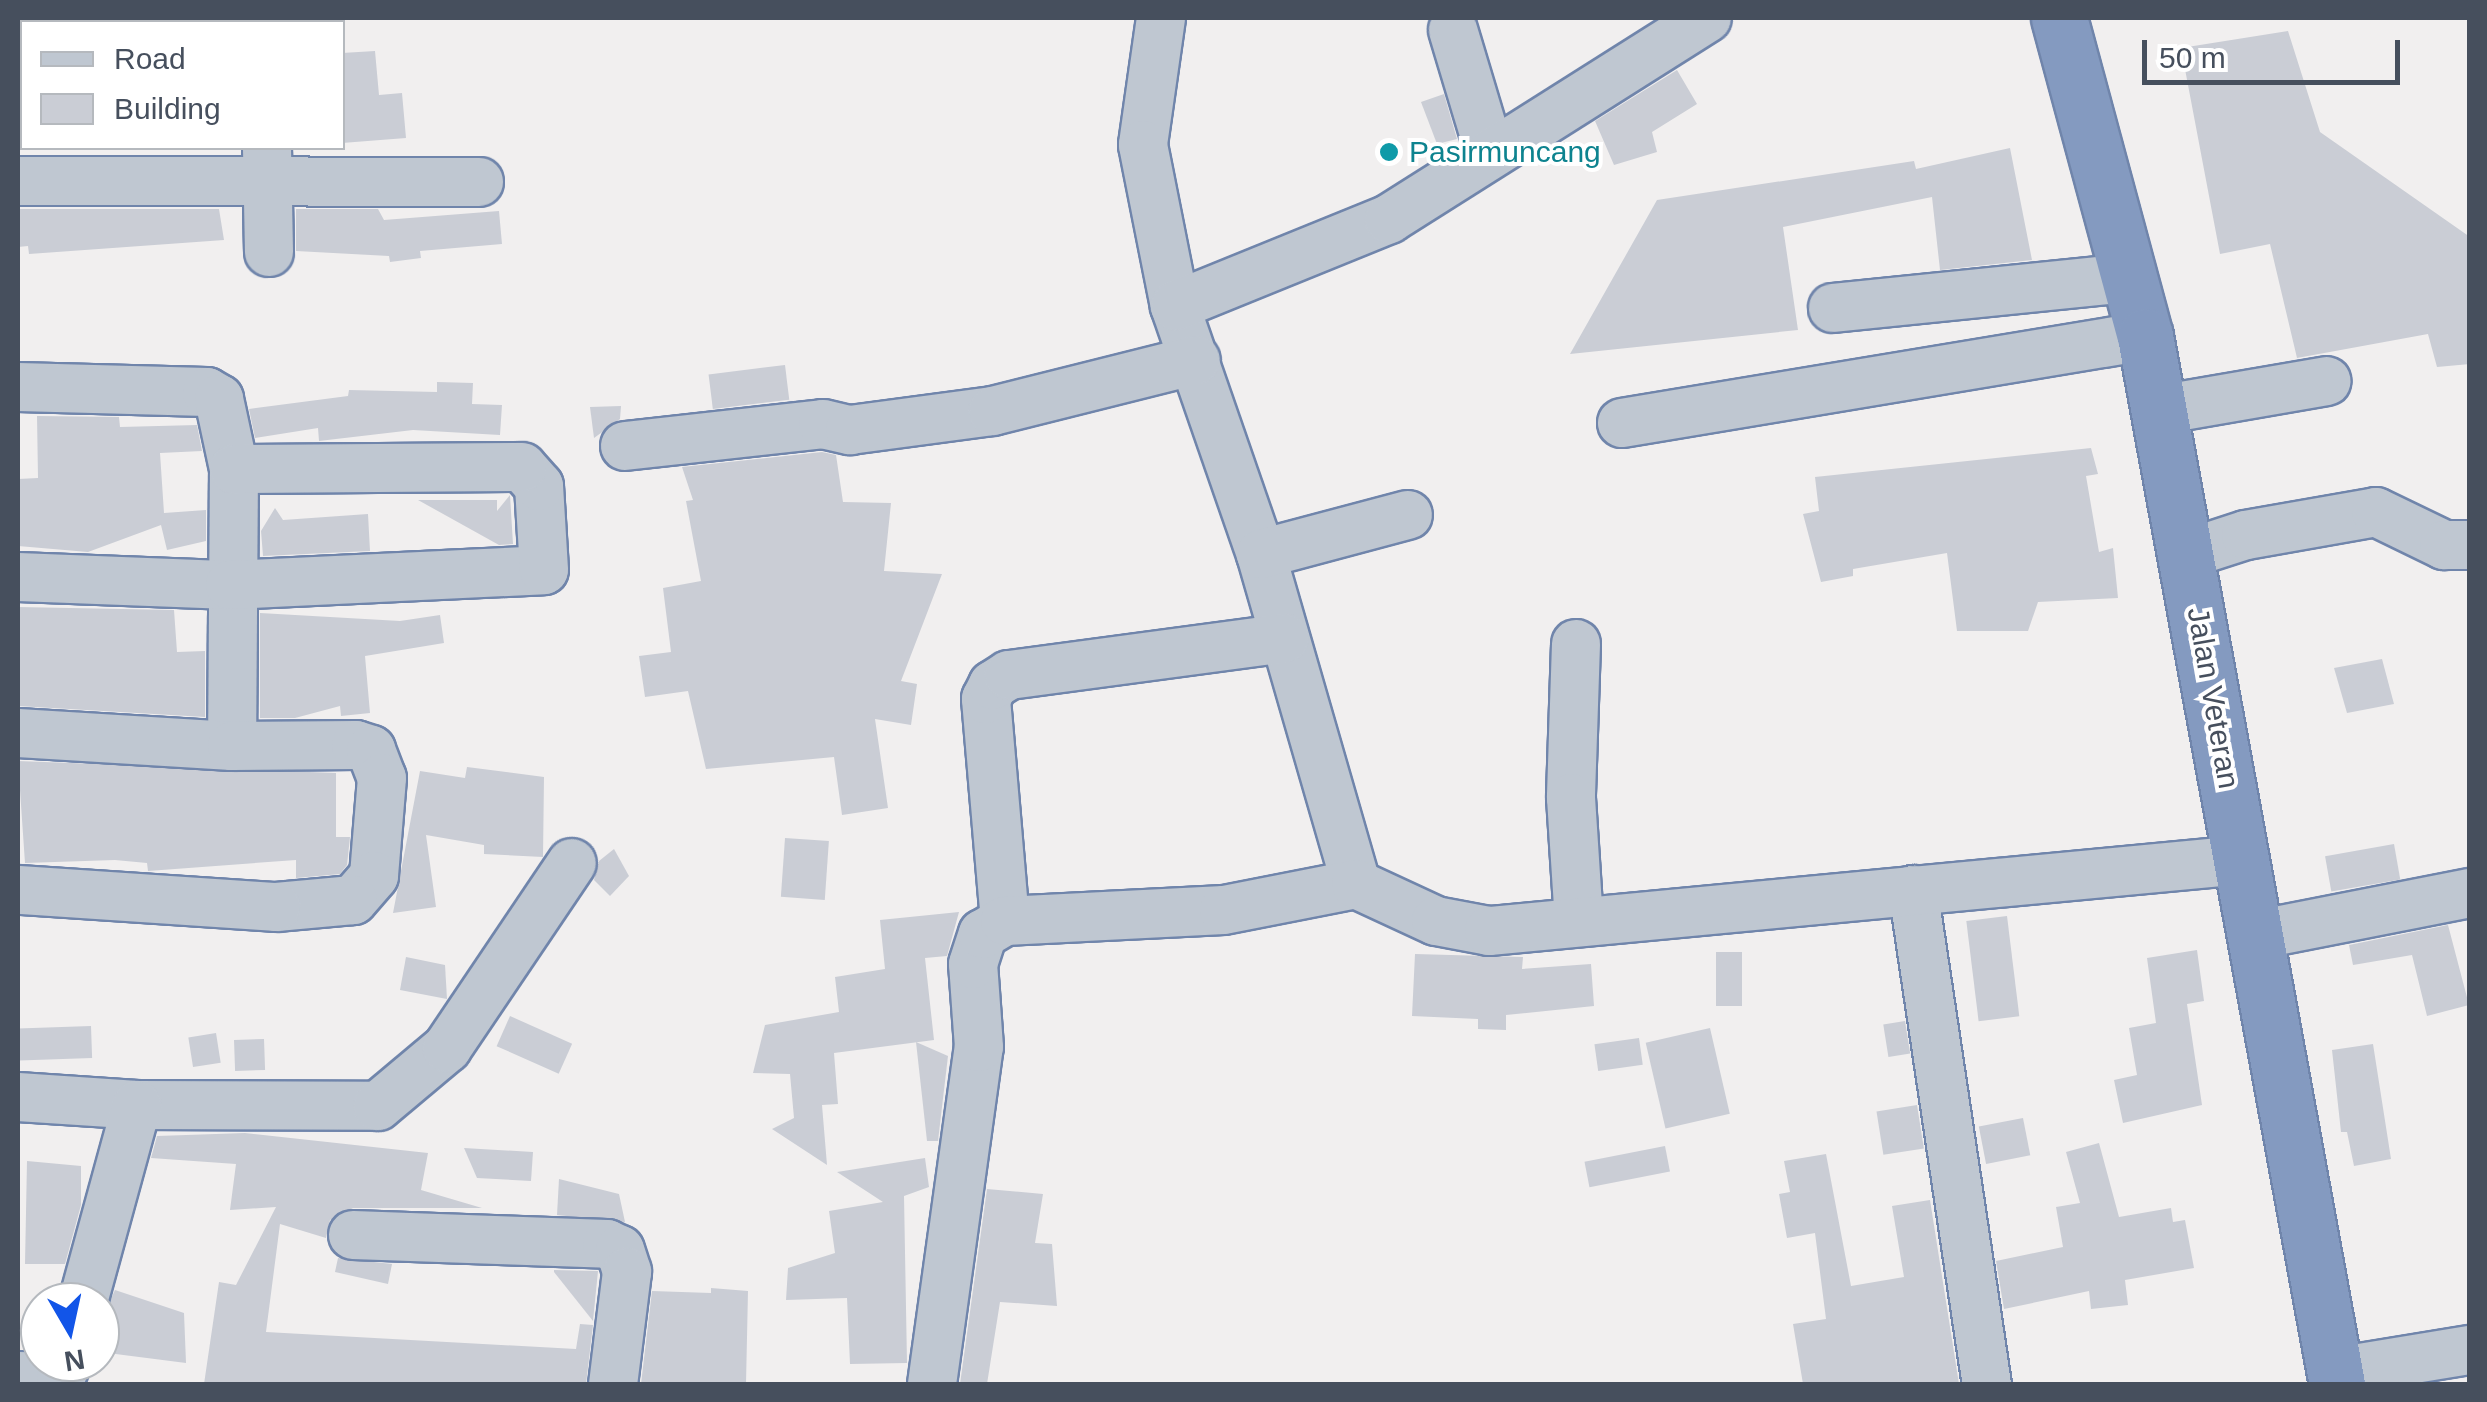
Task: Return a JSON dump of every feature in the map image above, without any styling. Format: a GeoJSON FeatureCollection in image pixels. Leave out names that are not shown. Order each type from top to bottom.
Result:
{"type":"FeatureCollection","features":[{"type":"Feature","properties":{"kind":"highway","name":"Jalan Veteran"},"geometry":{"type":"LineString","coordinates":[[2057,18],[2145,336],[2336,1378]]}},
{"type":"Feature","properties":{"kind":"street"},"geometry":{"type":"LineString","coordinates":[[1161,18],[1143,145],[1175,306],[1261,554],[1356,884]]}},
{"type":"Feature","properties":{"kind":"street"},"geometry":{"type":"LineString","coordinates":[[1175,306],[1389,218],[1707,18]]}},
{"type":"Feature","properties":{"kind":"street"},"geometry":{"type":"LineString","coordinates":[[1453,30],[1490,152]]}},
{"type":"Feature","properties":{"kind":"street"},"geometry":{"type":"LineString","coordinates":[[18,181],[267,164],[479,182]]}},
{"type":"Feature","properties":{"kind":"street"},"geometry":{"type":"LineString","coordinates":[[267,164],[269,252]]}},
{"type":"Feature","properties":{"kind":"street"},"geometry":{"type":"LineString","coordinates":[[1833,308],[2129,278]]}},
{"type":"Feature","properties":{"kind":"street"},"geometry":{"type":"LineString","coordinates":[[1622,423],[2145,336]]}},
{"type":"Feature","properties":{"kind":"street"},"geometry":{"type":"LineString","coordinates":[[625,446],[824,424],[850,430],[993,411],[1196,360]]}},
{"type":"Feature","properties":{"kind":"street"},"geometry":{"type":"LineString","coordinates":[[2159,410],[2328,381]]}},
{"type":"Feature","properties":{"kind":"street"},"geometry":{"type":"LineString","coordinates":[[18,386],[207,392],[226,414],[234,469],[230,586],[232,746]]}},
{"type":"Feature","properties":{"kind":"street"},"geometry":{"type":"LineString","coordinates":[[18,577],[230,586],[540,575],[544,570],[539,486],[522,467],[234,469]]}},
{"type":"Feature","properties":{"kind":"street"},"geometry":{"type":"LineString","coordinates":[[2187,554],[2246,535],[2376,512],[2444,545],[2470,545]]}},
{"type":"Feature","properties":{"kind":"street"},"geometry":{"type":"LineString","coordinates":[[1261,554],[1408,515]]}},
{"type":"Feature","properties":{"kind":"street"},"geometry":{"type":"LineString","coordinates":[[1006,921],[986,699],[993,685],[1010,675],[1285,638]]}},
{"type":"Feature","properties":{"kind":"street"},"geometry":{"type":"LineString","coordinates":[[1576,644],[1571,798],[1579,922]]}},
{"type":"Feature","properties":{"kind":"street"},"geometry":{"type":"LineString","coordinates":[[18,733],[371,750],[382,778],[374,876],[353,900],[276,907],[18,890]]}},
{"type":"Feature","properties":{"kind":"street"},"geometry":{"type":"LineString","coordinates":[[932,1384],[979,1048],[973,964],[983,934],[1006,921],[1224,910],[1356,884],[1436,922],[1489,931],[2242,860]]}},
{"type":"Feature","properties":{"kind":"street"},"geometry":{"type":"LineString","coordinates":[[18,1097],[137,1106],[378,1106],[447,1048],[572,864]]}},
{"type":"Feature","properties":{"kind":"street"},"geometry":{"type":"LineString","coordinates":[[1913,890],[1987,1384]]}},
{"type":"Feature","properties":{"kind":"street"},"geometry":{"type":"LineString","coordinates":[[2256,935],[2470,893]]}},
{"type":"Feature","properties":{"kind":"street"},"geometry":{"type":"LineString","coordinates":[[89,1282],[137,1106]]}},
{"type":"Feature","properties":{"kind":"street"},"geometry":{"type":"LineString","coordinates":[[353,1234],[607,1244],[620,1250],[627,1272],[613,1384]]}},
{"type":"Feature","properties":{"kind":"street"},"geometry":{"type":"LineString","coordinates":[[2336,1378],[2470,1350]]}},
{"type":"Feature","properties":{"kind":"building"},"geometry":{"type":"Polygon","coordinates":[[[2288,31],[2320,132],[2470,237],[2470,364],[2437,367],[2428,334],[2297,358],[2270,244],[2220,254],[2181,48],[2288,31]]]}},
{"type":"Feature","properties":{"kind":"building"},"geometry":{"type":"Polygon","coordinates":[[[375,51],[379,95],[402,93],[406,138],[345,143],[345,53],[375,51]]]}},
{"type":"Feature","properties":{"kind":"building"},"geometry":{"type":"Polygon","coordinates":[[[1677,70],[1697,104],[1652,132],[1657,152],[1614,165],[1595,121],[1677,70]]]}},
{"type":"Feature","properties":{"kind":"building"},"geometry":{"type":"Polygon","coordinates":[[[1444,94],[1457,139],[1437,144],[1421,102],[1444,94]]]}},
{"type":"Feature","properties":{"kind":"building"},"geometry":{"type":"Polygon","coordinates":[[[2010,148],[2032,260],[1940,270],[1932,197],[1783,227],[1798,330],[1570,354],[1657,200],[1914,161],[1916,169],[2010,148]]]}},
{"type":"Feature","properties":{"kind":"building"},"geometry":{"type":"Polygon","coordinates":[[[18,209],[219,209],[224,240],[29,254],[28,246],[18,247],[18,209]]]}},
{"type":"Feature","properties":{"kind":"building"},"geometry":{"type":"Polygon","coordinates":[[[296,209],[378,209],[384,220],[499,211],[502,244],[420,251],[421,258],[390,262],[389,256],[296,251],[296,209]]]}},
{"type":"Feature","properties":{"kind":"building"},"geometry":{"type":"Polygon","coordinates":[[[785,365],[789,400],[713,409],[709,374],[785,365]]]}},
{"type":"Feature","properties":{"kind":"building"},"geometry":{"type":"Polygon","coordinates":[[[437,382],[473,383],[472,404],[502,405],[500,435],[413,430],[319,441],[318,428],[255,438],[249,409],[348,396],[349,390],[437,392],[437,382]]]}},
{"type":"Feature","properties":{"kind":"building"},"geometry":{"type":"Polygon","coordinates":[[[621,406],[620,419],[594,438],[590,407],[621,406]]]}},
{"type":"Feature","properties":{"kind":"building"},"geometry":{"type":"Polygon","coordinates":[[[37,416],[119,417],[120,427],[197,425],[202,451],[160,453],[164,513],[206,510],[206,541],[167,550],[161,525],[88,552],[18,546],[18,479],[38,478],[37,416]]]}},
{"type":"Feature","properties":{"kind":"building"},"geometry":{"type":"Polygon","coordinates":[[[2091,448],[2098,474],[2086,476],[2099,552],[2113,548],[2118,598],[2038,602],[2028,631],[1957,631],[1947,553],[1853,569],[1853,576],[1821,582],[1803,514],[1819,511],[1815,477],[2091,448]]]}},
{"type":"Feature","properties":{"kind":"building"},"geometry":{"type":"Polygon","coordinates":[[[822,452],[836,455],[843,502],[891,503],[884,571],[942,574],[901,681],[917,684],[911,725],[875,719],[888,808],[842,815],[834,757],[706,769],[688,691],[645,697],[639,656],[671,652],[663,588],[701,581],[686,501],[693,500],[682,467],[822,452]]]}},
{"type":"Feature","properties":{"kind":"building"},"geometry":{"type":"Polygon","coordinates":[[[510,495],[513,544],[499,545],[418,500],[497,500],[497,511],[510,495]]]}},
{"type":"Feature","properties":{"kind":"building"},"geometry":{"type":"Polygon","coordinates":[[[275,508],[283,520],[368,514],[370,551],[263,556],[261,531],[275,508]]]}},
{"type":"Feature","properties":{"kind":"building"},"geometry":{"type":"Polygon","coordinates":[[[18,607],[174,610],[177,652],[205,651],[205,717],[18,706],[18,607]]]}},
{"type":"Feature","properties":{"kind":"building"},"geometry":{"type":"Polygon","coordinates":[[[260,613],[400,621],[440,615],[444,643],[365,656],[370,713],[341,716],[340,706],[295,718],[260,718],[260,613]]]}},
{"type":"Feature","properties":{"kind":"building"},"geometry":{"type":"Polygon","coordinates":[[[2382,659],[2394,704],[2347,713],[2334,668],[2382,659]]]}},
{"type":"Feature","properties":{"kind":"building"},"geometry":{"type":"Polygon","coordinates":[[[18,761],[336,773],[336,837],[350,837],[347,865],[340,874],[296,878],[296,860],[148,871],[147,863],[115,860],[25,863],[18,761]]]}},
{"type":"Feature","properties":{"kind":"building"},"geometry":{"type":"Polygon","coordinates":[[[467,767],[544,777],[543,857],[484,854],[484,845],[426,835],[436,907],[393,913],[420,771],[465,778],[467,767]]]}},
{"type":"Feature","properties":{"kind":"building"},"geometry":{"type":"Polygon","coordinates":[[[785,838],[829,841],[825,900],[781,897],[785,838]]]}},
{"type":"Feature","properties":{"kind":"building"},"geometry":{"type":"Polygon","coordinates":[[[2394,844],[2400,879],[2331,892],[2325,856],[2394,844]]]}},
{"type":"Feature","properties":{"kind":"building"},"geometry":{"type":"Polygon","coordinates":[[[614,849],[629,876],[610,896],[594,880],[599,861],[614,849]]]}},
{"type":"Feature","properties":{"kind":"building"},"geometry":{"type":"Polygon","coordinates":[[[959,912],[947,956],[925,958],[934,1040],[834,1053],[838,1104],[822,1105],[827,1165],[772,1129],[794,1118],[790,1074],[753,1073],[765,1025],[839,1012],[835,977],[885,969],[880,920],[959,912]]]}},
{"type":"Feature","properties":{"kind":"building"},"geometry":{"type":"Polygon","coordinates":[[[2007,916],[2019,1016],[1979,1021],[1966,921],[2007,916]]]}},
{"type":"Feature","properties":{"kind":"building"},"geometry":{"type":"Polygon","coordinates":[[[2448,925],[2469,1005],[2427,1016],[2412,955],[2353,965],[2349,945],[2448,925]]]}},
{"type":"Feature","properties":{"kind":"building"},"geometry":{"type":"Polygon","coordinates":[[[2197,950],[2204,1001],[2187,1004],[2202,1105],[2123,1123],[2114,1080],[2137,1075],[2129,1028],[2156,1023],[2147,958],[2197,950]]]}},
{"type":"Feature","properties":{"kind":"building"},"geometry":{"type":"Polygon","coordinates":[[[1716,952],[1742,952],[1742,1006],[1716,1006],[1716,952]]]}},
{"type":"Feature","properties":{"kind":"building"},"geometry":{"type":"Polygon","coordinates":[[[1415,954],[1523,957],[1522,969],[1591,964],[1594,1006],[1506,1015],[1506,1030],[1478,1029],[1478,1019],[1412,1016],[1415,954]]]}},
{"type":"Feature","properties":{"kind":"building"},"geometry":{"type":"Polygon","coordinates":[[[406,957],[445,965],[447,999],[400,990],[406,957]]]}},
{"type":"Feature","properties":{"kind":"building"},"geometry":{"type":"Polygon","coordinates":[[[510,1016],[572,1044],[559,1074],[497,1046],[510,1016]]]}},
{"type":"Feature","properties":{"kind":"building"},"geometry":{"type":"Polygon","coordinates":[[[1905,1021],[1910,1054],[1888,1057],[1883,1024],[1905,1021]]]}},
{"type":"Feature","properties":{"kind":"building"},"geometry":{"type":"Polygon","coordinates":[[[91,1026],[92,1058],[19,1061],[18,1029],[91,1026]]]}},
{"type":"Feature","properties":{"kind":"building"},"geometry":{"type":"Polygon","coordinates":[[[1710,1028],[1730,1114],[1665,1129],[1646,1043],[1710,1028]]]}},
{"type":"Feature","properties":{"kind":"building"},"geometry":{"type":"Polygon","coordinates":[[[216,1033],[221,1063],[193,1067],[188,1037],[216,1033]]]}},
{"type":"Feature","properties":{"kind":"building"},"geometry":{"type":"Polygon","coordinates":[[[1639,1038],[1643,1065],[1598,1071],[1594,1044],[1639,1038]]]}},
{"type":"Feature","properties":{"kind":"building"},"geometry":{"type":"Polygon","coordinates":[[[264,1039],[265,1070],[235,1071],[234,1040],[264,1039]]]}},
{"type":"Feature","properties":{"kind":"building"},"geometry":{"type":"Polygon","coordinates":[[[916,1042],[948,1056],[938,1141],[927,1141],[916,1042]]]}},
{"type":"Feature","properties":{"kind":"building"},"geometry":{"type":"Polygon","coordinates":[[[2373,1044],[2391,1159],[2354,1166],[2347,1132],[2341,1132],[2332,1050],[2373,1044]]]}},
{"type":"Feature","properties":{"kind":"building"},"geometry":{"type":"Polygon","coordinates":[[[1917,1105],[1924,1148],[1883,1155],[1877,1111],[1917,1105]]]}},
{"type":"Feature","properties":{"kind":"building"},"geometry":{"type":"Polygon","coordinates":[[[2023,1118],[2030,1155],[1986,1164],[1979,1127],[2023,1118]]]}},
{"type":"Feature","properties":{"kind":"building"},"geometry":{"type":"Polygon","coordinates":[[[245,1133],[428,1153],[421,1190],[482,1208],[353,1208],[330,1220],[326,1238],[280,1224],[266,1332],[576,1349],[580,1324],[593,1325],[586,1384],[204,1384],[219,1282],[236,1285],[276,1207],[230,1210],[236,1164],[151,1158],[157,1136],[245,1133]]]}},
{"type":"Feature","properties":{"kind":"building"},"geometry":{"type":"Polygon","coordinates":[[[2099,1143],[2119,1217],[2171,1208],[2173,1222],[2185,1220],[2194,1268],[2125,1280],[2128,1305],[2091,1309],[2089,1291],[2004,1309],[1996,1261],[2063,1247],[2056,1207],[2080,1203],[2066,1152],[2099,1143]]]}},
{"type":"Feature","properties":{"kind":"building"},"geometry":{"type":"Polygon","coordinates":[[[1665,1146],[1670,1172],[1589,1187],[1585,1162],[1665,1146]]]}},
{"type":"Feature","properties":{"kind":"building"},"geometry":{"type":"Polygon","coordinates":[[[464,1148],[533,1152],[531,1181],[477,1178],[464,1148]]]}},
{"type":"Feature","properties":{"kind":"building"},"geometry":{"type":"Polygon","coordinates":[[[1826,1154],[1851,1286],[1904,1277],[1892,1206],[1930,1200],[1959,1384],[1803,1384],[1793,1324],[1826,1319],[1815,1233],[1787,1238],[1779,1194],[1790,1192],[1784,1161],[1826,1154]]]}},
{"type":"Feature","properties":{"kind":"building"},"geometry":{"type":"Polygon","coordinates":[[[925,1158],[929,1187],[904,1196],[907,1363],[850,1364],[847,1298],[786,1300],[788,1268],[835,1253],[829,1211],[883,1202],[837,1172],[925,1158]]]}},
{"type":"Feature","properties":{"kind":"building"},"geometry":{"type":"Polygon","coordinates":[[[27,1161],[81,1166],[81,1205],[65,1264],[25,1264],[27,1161]]]}},
{"type":"Feature","properties":{"kind":"building"},"geometry":{"type":"Polygon","coordinates":[[[559,1179],[619,1194],[625,1222],[557,1215],[559,1179]]]}},
{"type":"Feature","properties":{"kind":"building"},"geometry":{"type":"Polygon","coordinates":[[[987,1189],[1043,1194],[1035,1243],[1052,1244],[1057,1306],[1000,1302],[987,1384],[960,1384],[987,1189]]]}},
{"type":"Feature","properties":{"kind":"building"},"geometry":{"type":"Polygon","coordinates":[[[338,1258],[392,1264],[388,1284],[335,1272],[338,1258]]]}},
{"type":"Feature","properties":{"kind":"building"},"geometry":{"type":"Polygon","coordinates":[[[598,1271],[593,1321],[554,1272],[598,1271]]]}},
{"type":"Feature","properties":{"kind":"building"},"geometry":{"type":"Polygon","coordinates":[[[711,1288],[748,1291],[746,1384],[641,1384],[652,1291],[711,1293],[711,1288]]]}},
{"type":"Feature","properties":{"kind":"building"},"geometry":{"type":"Polygon","coordinates":[[[120,1292],[184,1313],[186,1363],[120,1355],[120,1292]]]}},
{"type":"Feature","properties":{"kind":"place","name":"Pasirmuncang"},"geometry":{"type":"Point","coordinates":[1389,152]}}]}
